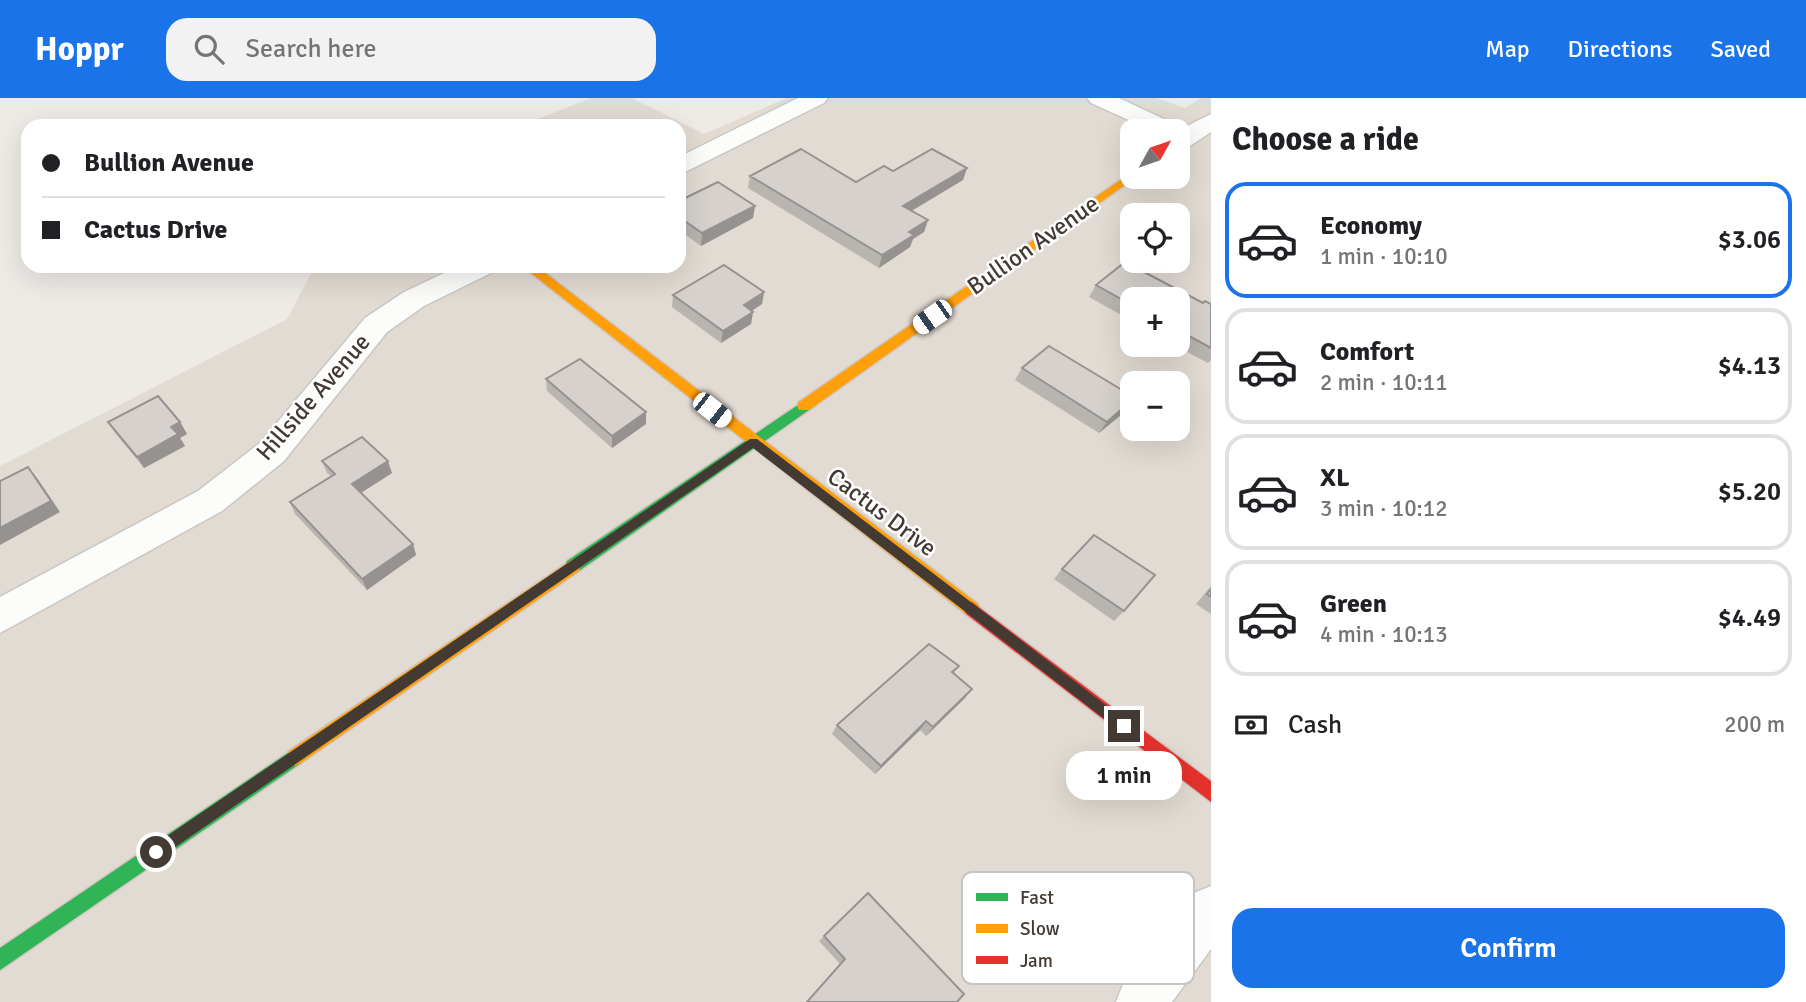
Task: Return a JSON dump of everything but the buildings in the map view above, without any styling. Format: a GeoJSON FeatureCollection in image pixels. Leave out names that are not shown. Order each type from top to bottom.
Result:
{"type":"FeatureCollection","features":[{"type":"Feature","properties":{"kind":"street"},"geometry":{"type":"LineString","coordinates":[[686,163],[816,98]]}},
{"type":"Feature","properties":{"kind":"street"},"geometry":{"type":"LineString","coordinates":[[1099,98],[1143,119]]}},
{"type":"Feature","properties":{"kind":"street"},"geometry":{"type":"LineString","coordinates":[[1190,131],[1211,121]]}},
{"type":"Feature","properties":{"kind":"street","name":"Bullion Avenue"},"geometry":{"type":"LineString","coordinates":[[0,960],[753,442],[1120,183]]}},
{"type":"Feature","properties":{"kind":"street","name":"Hillside Avenue"},"geometry":{"type":"LineString","coordinates":[[0,615],[210,501],[272,452],[376,325],[414,299],[468,273]]}},
{"type":"Feature","properties":{"kind":"street","name":"Cactus Drive"},"geometry":{"type":"LineString","coordinates":[[537,273],[1211,793]]}},
{"type":"Feature","properties":{"kind":"street"},"geometry":{"type":"LineString","coordinates":[[1194,932],[1211,910]]}},
{"type":"Feature","properties":{"kind":"street"},"geometry":{"type":"LineString","coordinates":[[1141,1002],[1155,984]]}},
{"type":"Feature","properties":{"kind":"shaded area"},"geometry":{"type":"Polygon","coordinates":[[[591,98],[632,98],[674,119],[538,119],[591,98]]]}},
{"type":"Feature","properties":{"kind":"shaded area"},"geometry":{"type":"Polygon","coordinates":[[[787,98],[1156,98],[1185,108],[1201,98],[1211,98],[1211,1002],[0,1002],[0,466],[287,319],[311,273],[686,273],[686,125],[704,134],[787,98]]]}},
{"type":"Feature","properties":{"kind":"traffic: fast"},"geometry":{"type":"LineString","coordinates":[[573,566],[804,406]]}},
{"type":"Feature","properties":{"kind":"traffic: fast"},"geometry":{"type":"LineString","coordinates":[[0,960],[295,757]]}},
{"type":"Feature","properties":{"kind":"traffic: slow"},"geometry":{"type":"LineString","coordinates":[[804,406],[1120,183]]}},
{"type":"Feature","properties":{"kind":"traffic: slow"},"geometry":{"type":"LineString","coordinates":[[537,273],[972,609]]}},
{"type":"Feature","properties":{"kind":"traffic: slow"},"geometry":{"type":"LineString","coordinates":[[295,757],[573,566]]}},
{"type":"Feature","properties":{"kind":"traffic: jam"},"geometry":{"type":"LineString","coordinates":[[972,609],[1211,793]]}},
{"type":"Feature","properties":{"kind":"route"},"geometry":{"type":"LineString","coordinates":[[156,852],[753,442],[1124,726]]}}]}
